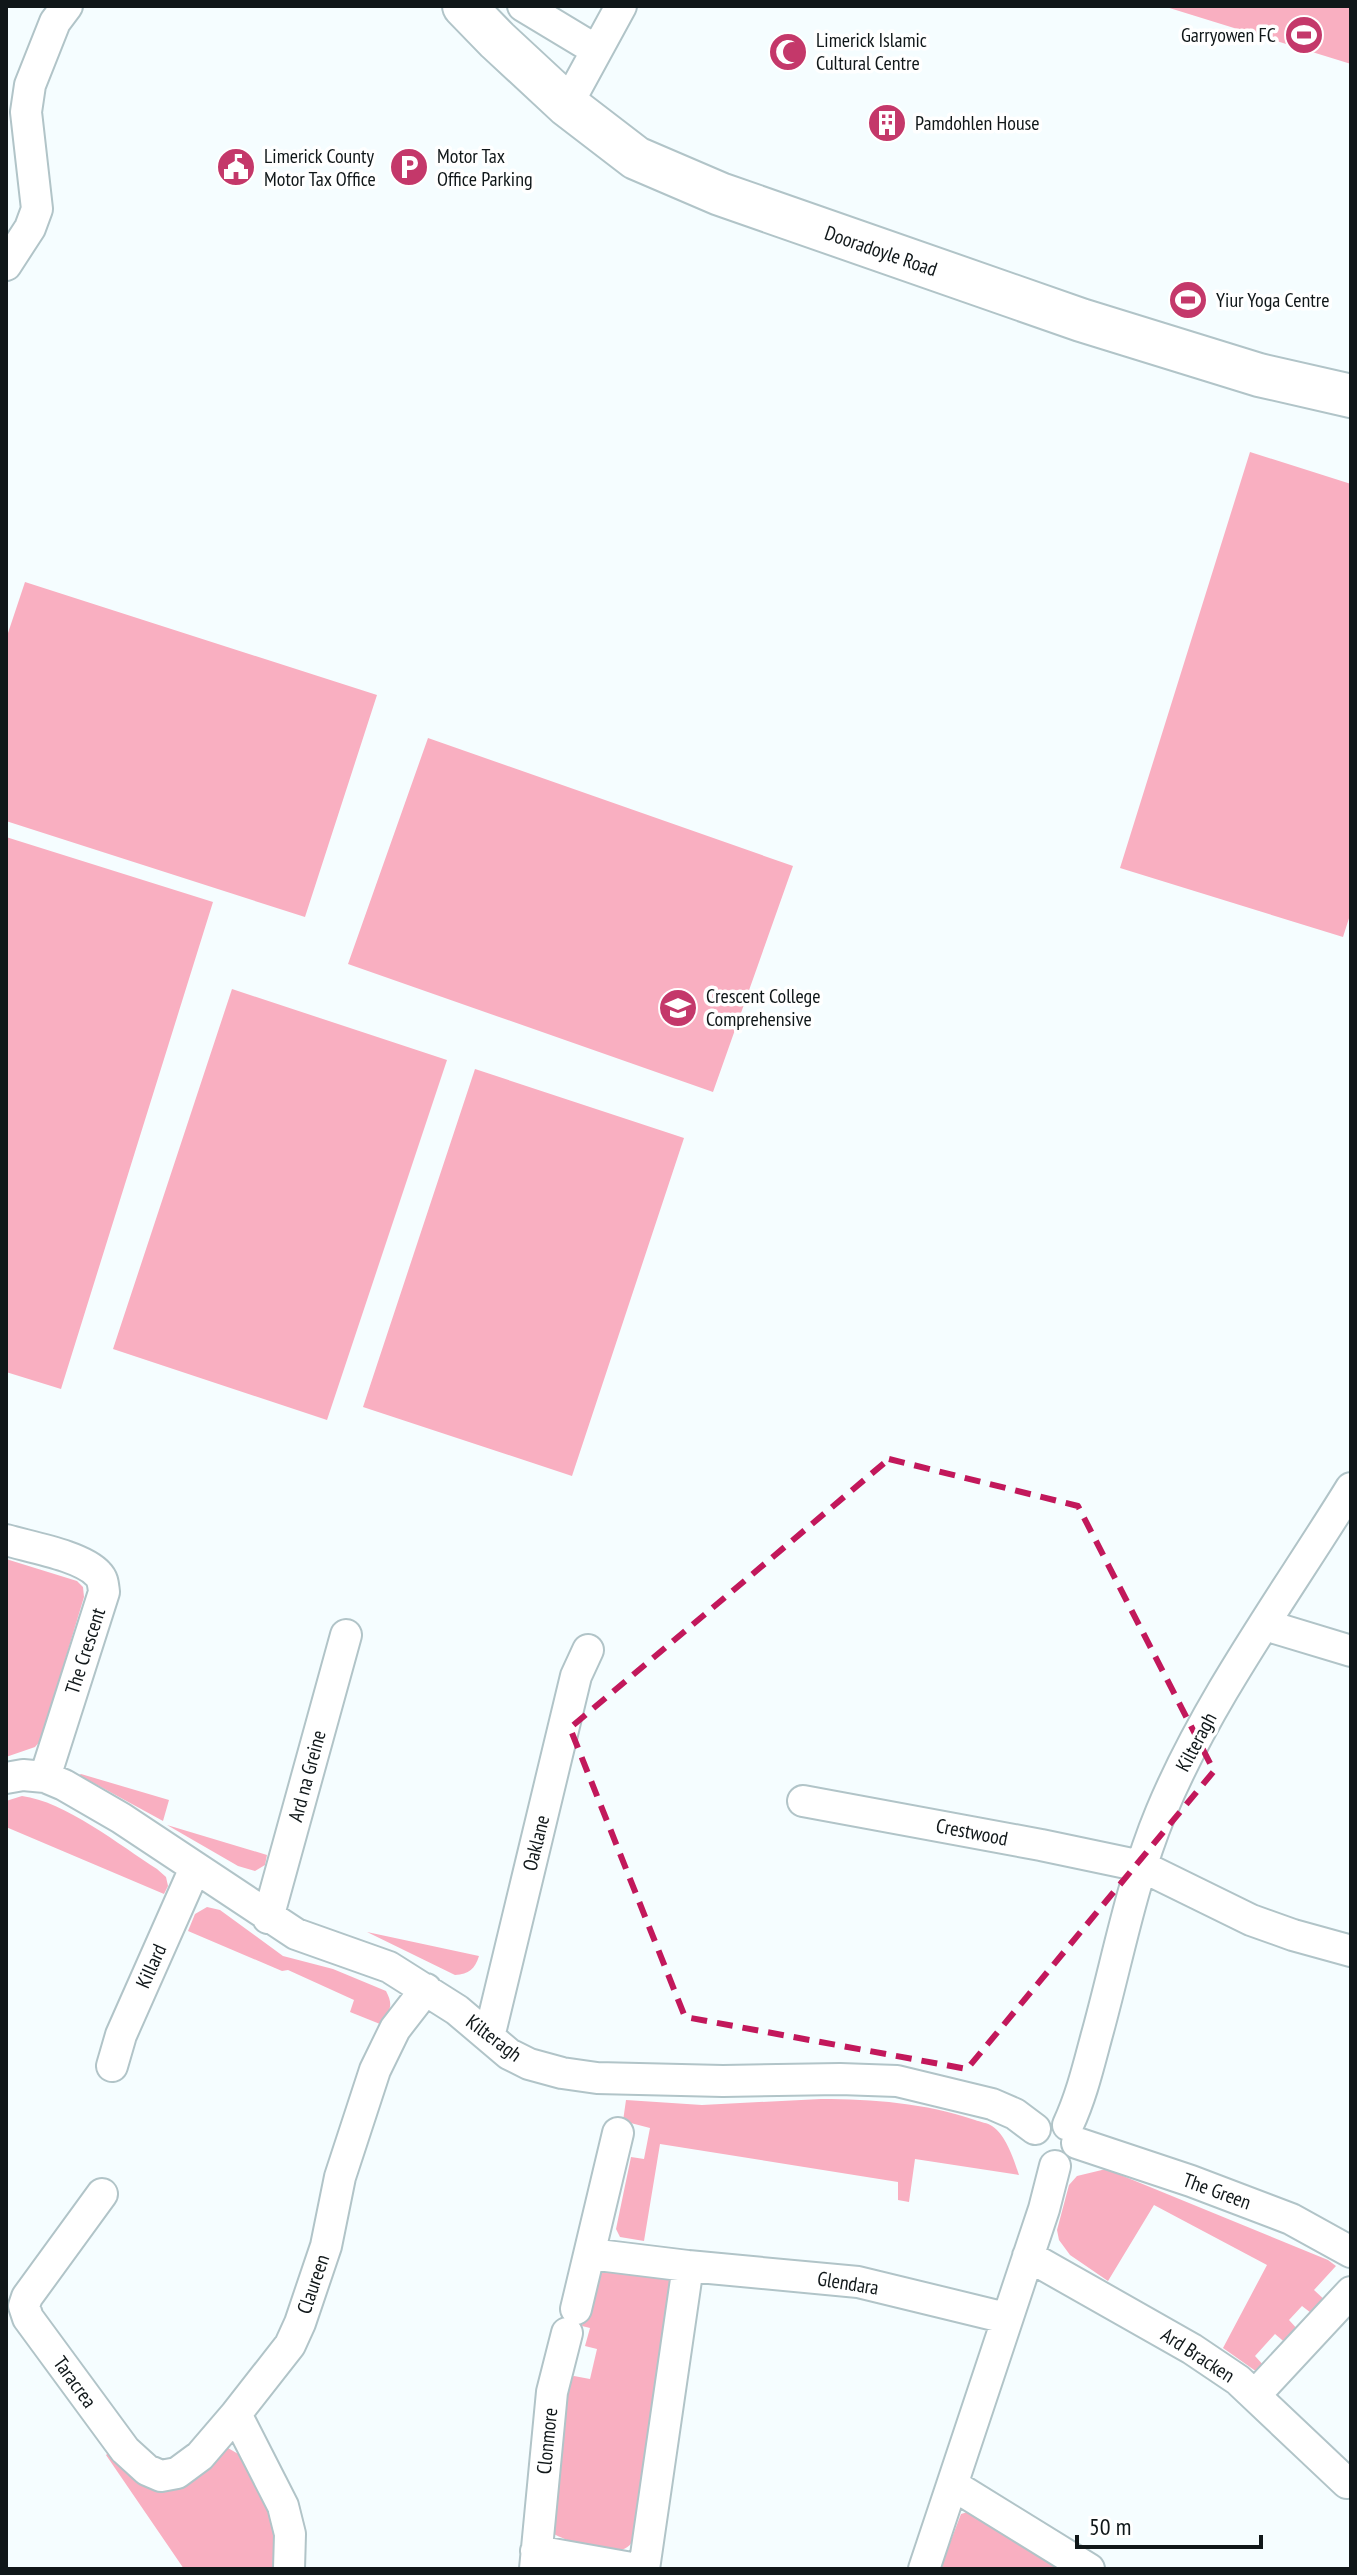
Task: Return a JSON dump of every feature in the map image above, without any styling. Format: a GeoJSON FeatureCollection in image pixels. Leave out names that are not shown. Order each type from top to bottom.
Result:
{"type":"FeatureCollection","features":[{"type":"Feature","properties":{"kind":"main road","name":"Dooradoyle Road"},"geometry":{"type":"LineString","coordinates":[[464,6],[567,105],[636,158],[720,194],[1094,324],[1259,375],[1351,396]]}},
{"type":"Feature","properties":{"kind":"street"},"geometry":{"type":"LineString","coordinates":[[6,265],[30,228],[37,209],[16,114],[55,22],[67,6]]}},
{"type":"Feature","properties":{"kind":"street"},"geometry":{"type":"LineString","coordinates":[[523,6],[596,50]]}},
{"type":"Feature","properties":{"kind":"street"},"geometry":{"type":"LineString","coordinates":[[567,105],[621,6]]}},
{"type":"Feature","properties":{"kind":"street","name":"Kilteragh"},"geometry":{"type":"LineString","coordinates":[[1072,2134],[1141,1866],[1162,1811],[1224,1690],[1351,1488]]}},
{"type":"Feature","properties":{"kind":"street","name":"The Crescent"},"geometry":{"type":"LineString","coordinates":[[6,1540],[84,1563],[102,1580],[104,1592],[45,1777]]}},
{"type":"Feature","properties":{"kind":"street"},"geometry":{"type":"LineString","coordinates":[[1265,1625],[1351,1651]]}},
{"type":"Feature","properties":{"kind":"street","name":"Ard na Greine"},"geometry":{"type":"LineString","coordinates":[[268,1918],[346,1635]]}},
{"type":"Feature","properties":{"kind":"street","name":"Oaklane"},"geometry":{"type":"LineString","coordinates":[[489,2037],[576,1676],[588,1650]]}},
{"type":"Feature","properties":{"kind":"street","name":"Kilteragh"},"geometry":{"type":"LineString","coordinates":[[6,1778],[23,1775],[45,1777],[64,1785],[121,1818],[296,1934],[389,1967],[426,1989],[457,2010],[509,2054],[529,2064],[597,2078],[897,2081],[992,2104],[1015,2114],[1035,2129]]}},
{"type":"Feature","properties":{"kind":"street","name":"Crestwood"},"geometry":{"type":"LineString","coordinates":[[803,1801],[988,1834],[1141,1866]]}},
{"type":"Feature","properties":{"kind":"street"},"geometry":{"type":"LineString","coordinates":[[1141,1866],[1251,1920],[1351,1951]]}},
{"type":"Feature","properties":{"kind":"street","name":"Killard"},"geometry":{"type":"LineString","coordinates":[[112,2066],[121,2035],[195,1868]]}},
{"type":"Feature","properties":{"kind":"street","name":"Claureen"},"geometry":{"type":"LineString","coordinates":[[236,2414],[290,2345],[300,2323],[326,2246],[340,2177],[375,2070],[395,2029],[426,1989]]}},
{"type":"Feature","properties":{"kind":"street"},"geometry":{"type":"LineString","coordinates":[[1054,2120],[1072,2134],[1073,2156],[1055,2166],[1035,2157],[1030,2143],[1035,2129],[1054,2120]]}},
{"type":"Feature","properties":{"kind":"street"},"geometry":{"type":"LineString","coordinates":[[590,2254],[618,2133]]}},
{"type":"Feature","properties":{"kind":"street","name":"The Green"},"geometry":{"type":"LineString","coordinates":[[1072,2134],[1291,2219],[1351,2252]]}},
{"type":"Feature","properties":{"kind":"street"},"geometry":{"type":"LineString","coordinates":[[924,2569],[1055,2166]]}},
{"type":"Feature","properties":{"kind":"street","name":"Taracrea"},"geometry":{"type":"LineString","coordinates":[[102,2194],[27,2297],[24,2306],[28,2318],[125,2450],[147,2470],[161,2476],[177,2473],[200,2456],[236,2414]]}},
{"type":"Feature","properties":{"kind":"street","name":"Glendara"},"geometry":{"type":"LineString","coordinates":[[590,2254],[858,2282],[1006,2318]]}},
{"type":"Feature","properties":{"kind":"street","name":"Clonmore"},"geometry":{"type":"LineString","coordinates":[[590,2254],[552,2392],[536,2560],[637,2569]]}},
{"type":"Feature","properties":{"kind":"street","name":"Ard Bracken"},"geometry":{"type":"LineString","coordinates":[[1028,2256],[1194,2350],[1256,2394],[1347,2483]]}},
{"type":"Feature","properties":{"kind":"street"},"geometry":{"type":"LineString","coordinates":[[644,2569],[688,2266]]}},
{"type":"Feature","properties":{"kind":"street"},"geometry":{"type":"LineString","coordinates":[[1256,2394],[1351,2292]]}},
{"type":"Feature","properties":{"kind":"street"},"geometry":{"type":"LineString","coordinates":[[236,2414],[283,2506],[290,2534],[289,2569]]}},
{"type":"Feature","properties":{"kind":"street"},"geometry":{"type":"LineString","coordinates":[[953,2485],[1089,2569]]}},
{"type":"Feature","properties":{"kind":"highlighted area"},"geometry":{"type":"Polygon","coordinates":[[[889,1459],[1078,1506],[1214,1771],[967,2069],[685,2017],[570,1728],[889,1459]]]}},
{"type":"Feature","properties":{"kind":"shaded area","name":"Garryowen FC"},"geometry":{"type":"Polygon","coordinates":[[[1163,6],[1351,6],[1351,64],[1163,6]]]}},
{"type":"Feature","properties":{"kind":"shaded area"},"geometry":{"type":"Polygon","coordinates":[[[1250,452],[1351,484],[1351,912],[1343,937],[1120,868],[1250,452]]]}},
{"type":"Feature","properties":{"kind":"shaded area"},"geometry":{"type":"Polygon","coordinates":[[[25,582],[377,695],[305,917],[6,821],[6,639],[25,582]]]}},
{"type":"Feature","properties":{"kind":"shaded area"},"geometry":{"type":"Polygon","coordinates":[[[428,738],[793,866],[713,1092],[348,964],[428,738]]]}},
{"type":"Feature","properties":{"kind":"shaded area"},"geometry":{"type":"Polygon","coordinates":[[[6,837],[213,902],[61,1389],[6,1372],[6,837]]]}},
{"type":"Feature","properties":{"kind":"shaded area"},"geometry":{"type":"Polygon","coordinates":[[[232,989],[447,1060],[327,1420],[113,1349],[232,989]]]}},
{"type":"Feature","properties":{"kind":"shaded area"},"geometry":{"type":"Polygon","coordinates":[[[475,1069],[684,1138],[572,1476],[363,1407],[475,1069]]]}},
{"type":"Feature","properties":{"kind":"shaded area"},"geometry":{"type":"Polygon","coordinates":[[[6,1559],[77,1581],[83,1587],[84,1597],[41,1740],[35,1747],[6,1757],[6,1559]]]}},
{"type":"Feature","properties":{"kind":"shaded area"},"geometry":{"type":"Polygon","coordinates":[[[79,1775],[169,1800],[163,1821],[79,1775]]]}},
{"type":"Feature","properties":{"kind":"shaded area"},"geometry":{"type":"Polygon","coordinates":[[[22,1796],[74,1815],[157,1869],[166,1877],[168,1886],[164,1894],[6,1827],[6,1801],[22,1796]]]}},
{"type":"Feature","properties":{"kind":"shaded area"},"geometry":{"type":"Polygon","coordinates":[[[167,1825],[267,1855],[265,1865],[255,1871],[238,1866],[167,1825]]]}},
{"type":"Feature","properties":{"kind":"shaded area"},"geometry":{"type":"Polygon","coordinates":[[[207,1907],[220,1910],[283,1956],[333,1969],[386,1991],[390,2008],[386,2015],[380,2024],[350,2012],[354,2000],[188,1931],[195,1914],[207,1907]]]}},
{"type":"Feature","properties":{"kind":"shaded area"},"geometry":{"type":"Polygon","coordinates":[[[367,1932],[479,1956],[471,1970],[455,1975],[367,1932]]]}},
{"type":"Feature","properties":{"kind":"shaded area"},"geometry":{"type":"Polygon","coordinates":[[[821,2099],[918,2106],[988,2124],[997,2130],[1005,2142],[1019,2175],[915,2159],[909,2202],[898,2200],[898,2182],[660,2144],[644,2241],[620,2237],[616,2229],[631,2157],[644,2159],[650,2128],[623,2121],[626,2100],[702,2105],[821,2099]]]}},
{"type":"Feature","properties":{"kind":"shaded area"},"geometry":{"type":"Polygon","coordinates":[[[1106,2169],[1328,2260],[1336,2266],[1314,2290],[1327,2302],[1315,2316],[1302,2306],[1289,2320],[1300,2332],[1288,2345],[1275,2334],[1255,2356],[1266,2368],[1257,2372],[1223,2348],[1267,2265],[1154,2205],[1108,2281],[1070,2255],[1059,2240],[1057,2230],[1069,2185],[1077,2176],[1106,2169]]]}},
{"type":"Feature","properties":{"kind":"shaded area"},"geometry":{"type":"Polygon","coordinates":[[[599,2267],[672,2279],[637,2534],[628,2546],[617,2550],[588,2546],[552,2533],[567,2379],[574,2376],[590,2379],[597,2349],[585,2346],[590,2328],[582,2326],[599,2267]]]}},
{"type":"Feature","properties":{"kind":"shaded area"},"geometry":{"type":"Polygon","coordinates":[[[228,2448],[245,2458],[274,2514],[277,2569],[184,2569],[106,2455],[109,2452],[142,2480],[161,2488],[184,2482],[228,2448]]]}},
{"type":"Feature","properties":{"kind":"shaded area"},"geometry":{"type":"Polygon","coordinates":[[[971,2511],[1067,2569],[940,2569],[961,2514],[971,2511]]]}},
{"type":"Feature","properties":{"kind":"place","name":"Garryowen FC"},"geometry":{"type":"Point","coordinates":[1304,35]}},
{"type":"Feature","properties":{"kind":"place","name":"Limerick Islamic Cultural Centre"},"geometry":{"type":"Point","coordinates":[788,52]}},
{"type":"Feature","properties":{"kind":"place","name":"Pamdohlen House"},"geometry":{"type":"Point","coordinates":[887,123]}},
{"type":"Feature","properties":{"kind":"place","name":"Limerick County Motor Tax Office"},"geometry":{"type":"Point","coordinates":[236,167]}},
{"type":"Feature","properties":{"kind":"place","name":"Motor Tax Office Parking"},"geometry":{"type":"Point","coordinates":[409,167]}},
{"type":"Feature","properties":{"kind":"place","name":"Yiur Yoga Centre"},"geometry":{"type":"Point","coordinates":[1188,300]}},
{"type":"Feature","properties":{"kind":"place","name":"Crescent College Comprehensive"},"geometry":{"type":"Point","coordinates":[678,1008]}}]}
